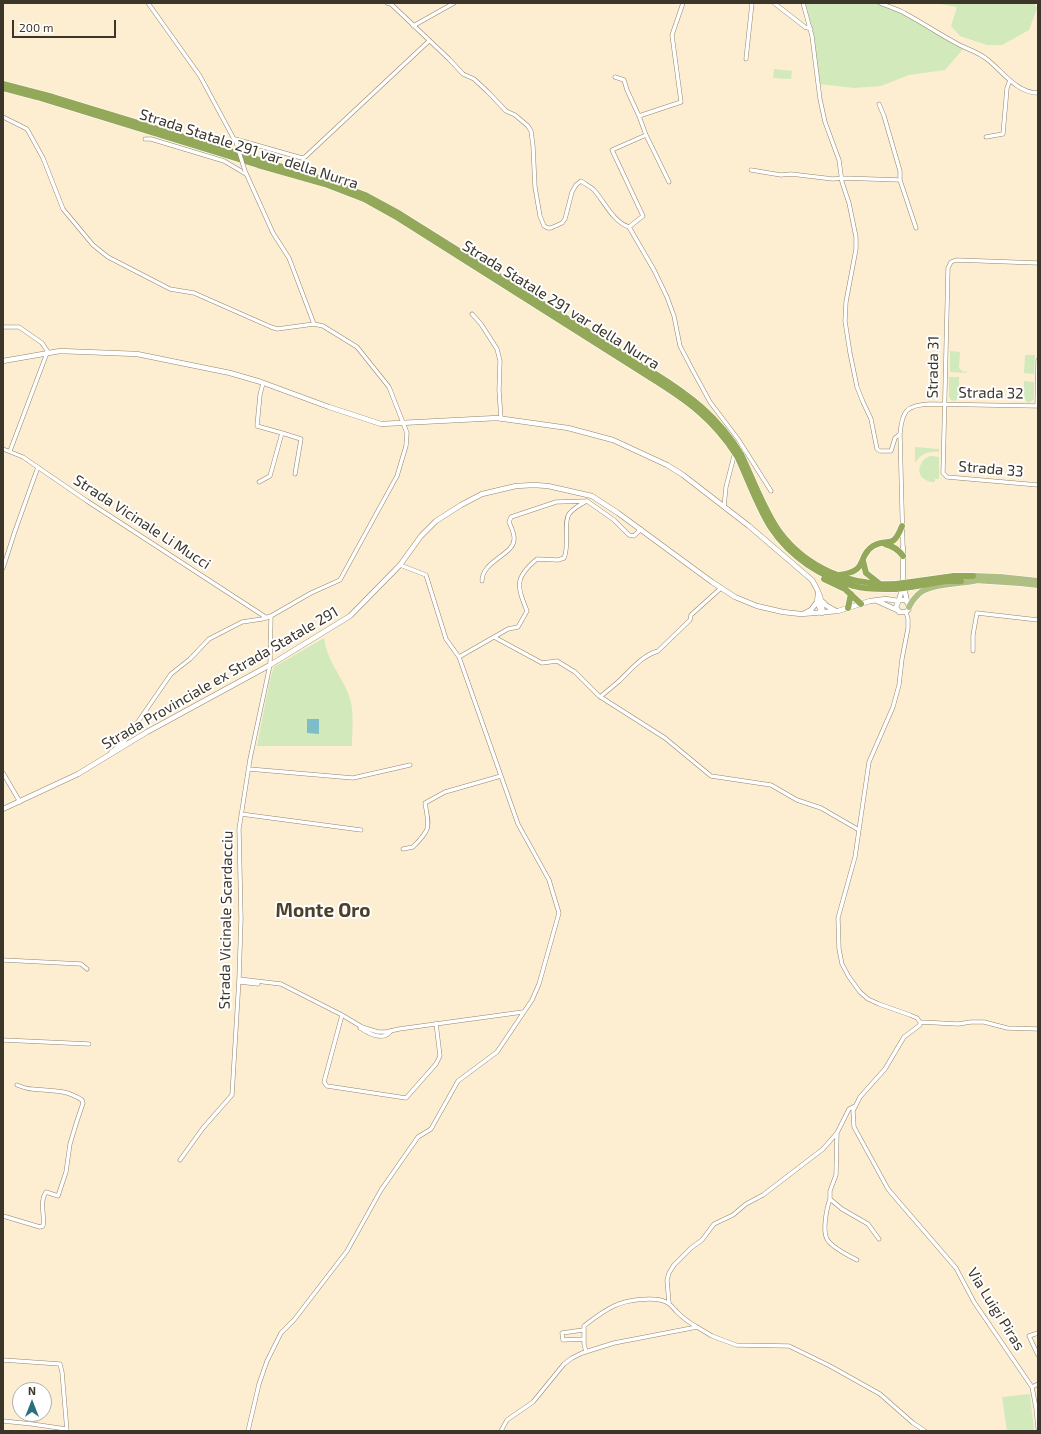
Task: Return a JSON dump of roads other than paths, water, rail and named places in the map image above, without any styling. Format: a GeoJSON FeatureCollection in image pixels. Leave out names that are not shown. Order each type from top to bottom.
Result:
{"type":"FeatureCollection","features":[{"type":"Feature","properties":{"kind":"highway","name":"Strada Statale 291 var della Nurra"},"geometry":{"type":"LineString","coordinates":[[3,84],[53,97],[329,180],[381,205],[653,375],[693,405],[717,428],[739,455],[772,520],[789,543],[810,561],[838,575],[855,581],[881,584],[897,588]]}},
{"type":"Feature","properties":{"kind":"highway","name":"Strada Statale 291 var della Nurra"},"geometry":{"type":"LineString","coordinates":[[3,88],[52,101],[258,165],[325,184],[381,205]]}},
{"type":"Feature","properties":{"kind":"highway","name":"Strada Statale 291 var della Nurra"},"geometry":{"type":"LineString","coordinates":[[739,455],[771,528],[789,549],[814,570],[854,586],[880,589],[897,588],[940,578],[975,579]]}},
{"type":"Feature","properties":{"kind":"highway"},"geometry":{"type":"LineString","coordinates":[[838,575],[848,574],[855,571],[860,567],[866,552],[872,546],[896,539],[902,526]]}},
{"type":"Feature","properties":{"kind":"highway"},"geometry":{"type":"LineString","coordinates":[[890,542],[902,548]]}},
{"type":"Feature","properties":{"kind":"highway"},"geometry":{"type":"LineString","coordinates":[[883,543],[897,549],[903,556]]}},
{"type":"Feature","properties":{"kind":"highway"},"geometry":{"type":"LineString","coordinates":[[863,561],[866,573],[881,584]]}},
{"type":"Feature","properties":{"kind":"highway"},"geometry":{"type":"LineString","coordinates":[[814,570],[822,577],[846,589],[860,604]]}},
{"type":"Feature","properties":{"kind":"highway"},"geometry":{"type":"LineString","coordinates":[[848,608],[851,594]]}},
{"type":"Feature","properties":{"kind":"main road","name":"Strada Statale 291 var della Nurra"},"geometry":{"type":"LineString","coordinates":[[975,579],[1000,576],[1038,581]]}},
{"type":"Feature","properties":{"kind":"main road","name":"Strada Statale 291 var della Nurra"},"geometry":{"type":"LineString","coordinates":[[975,579],[1038,586]]}},
{"type":"Feature","properties":{"kind":"main road"},"geometry":{"type":"LineString","coordinates":[[907,607],[920,592],[929,588],[966,583],[975,579]]}},
{"type":"Feature","properties":{"kind":"street"},"geometry":{"type":"LineString","coordinates":[[148,3],[200,76],[235,140],[245,173],[273,233],[289,258],[314,324]]}},
{"type":"Feature","properties":{"kind":"street"},"geometry":{"type":"LineString","coordinates":[[387,3],[391,4],[463,74],[474,80],[506,111],[515,115],[528,126],[531,131],[533,146],[535,186],[540,216],[544,226],[551,228],[562,223],[565,219],[572,192],[576,185],[581,181],[592,188],[615,217],[625,226],[629,227],[654,270],[667,297],[674,316],[680,346],[692,369],[710,402],[738,439],[771,491]]}},
{"type":"Feature","properties":{"kind":"street"},"geometry":{"type":"LineString","coordinates":[[413,26],[454,3]]}},
{"type":"Feature","properties":{"kind":"street"},"geometry":{"type":"LineString","coordinates":[[639,116],[681,102],[672,35],[683,3]]}},
{"type":"Feature","properties":{"kind":"street"},"geometry":{"type":"LineString","coordinates":[[746,59],[752,3]]}},
{"type":"Feature","properties":{"kind":"street"},"geometry":{"type":"LineString","coordinates":[[774,3],[805,27],[811,29]]}},
{"type":"Feature","properties":{"kind":"street"},"geometry":{"type":"LineString","coordinates":[[803,3],[811,29],[822,107],[827,128],[839,160],[856,238],[856,249],[846,302],[845,321],[857,387],[862,402],[871,419],[877,449],[880,451],[891,451],[895,438],[900,434]]}},
{"type":"Feature","properties":{"kind":"street"},"geometry":{"type":"LineString","coordinates":[[880,3],[906,14],[954,43],[976,51],[1010,80],[1027,91],[1038,93]]}},
{"type":"Feature","properties":{"kind":"street"},"geometry":{"type":"LineString","coordinates":[[235,140],[302,158],[304,157],[429,41]]}},
{"type":"Feature","properties":{"kind":"street"},"geometry":{"type":"LineString","coordinates":[[616,77],[624,80],[646,135],[669,182]]}},
{"type":"Feature","properties":{"kind":"street"},"geometry":{"type":"LineString","coordinates":[[986,137],[1003,134],[1007,88],[1010,80]]}},
{"type":"Feature","properties":{"kind":"street"},"geometry":{"type":"LineString","coordinates":[[879,104],[900,171],[900,180],[916,228]]}},
{"type":"Feature","properties":{"kind":"street"},"geometry":{"type":"LineString","coordinates":[[3,118],[27,129],[44,160],[63,209],[94,245],[108,256],[170,290],[194,292],[277,329],[314,324],[323,326],[357,347],[389,387],[407,433],[406,446],[397,476],[340,580],[312,593],[269,617],[242,622],[209,638],[190,659],[171,674],[124,742],[96,763]]}},
{"type":"Feature","properties":{"kind":"street"},"geometry":{"type":"LineString","coordinates":[[629,227],[643,216],[612,150],[646,135]]}},
{"type":"Feature","properties":{"kind":"street"},"geometry":{"type":"LineString","coordinates":[[145,139],[151,139],[224,161],[245,173]]}},
{"type":"Feature","properties":{"kind":"street"},"geometry":{"type":"LineString","coordinates":[[751,170],[781,175],[791,174],[838,179],[900,180]]}},
{"type":"Feature","properties":{"kind":"street","name":"Strada 31"},"geometry":{"type":"LineString","coordinates":[[943,473],[948,268],[951,262],[956,260],[1038,263]]}},
{"type":"Feature","properties":{"kind":"street"},"geometry":{"type":"LineString","coordinates":[[472,314],[481,324],[497,348],[500,361],[499,390],[501,418]]}},
{"type":"Feature","properties":{"kind":"street"},"geometry":{"type":"LineString","coordinates":[[3,327],[18,327],[24,330],[42,343],[48,352]]}},
{"type":"Feature","properties":{"kind":"street"},"geometry":{"type":"LineString","coordinates":[[3,361],[60,351],[93,351],[137,354],[230,373],[263,382],[381,424],[501,418],[568,428],[613,440],[667,465],[683,475],[724,507],[807,576],[816,587],[819,601],[823,607],[822,613]]}},
{"type":"Feature","properties":{"kind":"street"},"geometry":{"type":"LineString","coordinates":[[10,452],[48,352]]}},
{"type":"Feature","properties":{"kind":"street"},"geometry":{"type":"LineString","coordinates":[[1037,406],[1038,360]]}},
{"type":"Feature","properties":{"kind":"street"},"geometry":{"type":"LineString","coordinates":[[263,382],[256,426],[301,440],[295,474]]}},
{"type":"Feature","properties":{"kind":"street","name":"Strada 32"},"geometry":{"type":"LineString","coordinates":[[900,434],[901,420],[905,412],[911,407],[920,404],[1037,406]]}},
{"type":"Feature","properties":{"kind":"street"},"geometry":{"type":"LineString","coordinates":[[259,482],[270,476],[282,433]]}},
{"type":"Feature","properties":{"kind":"street"},"geometry":{"type":"LineString","coordinates":[[900,434],[903,584],[907,607],[908,628],[902,659],[900,685],[893,707],[870,756],[855,857],[839,912],[839,949],[842,964],[860,992],[868,999],[917,1018],[920,1022],[958,1024],[984,1022],[1007,1028],[1038,1029]]}},
{"type":"Feature","properties":{"kind":"street"},"geometry":{"type":"LineString","coordinates":[[724,507],[738,439]]}},
{"type":"Feature","properties":{"kind":"street","name":"Strada Vicinale Li Mucci"},"geometry":{"type":"LineString","coordinates":[[3,449],[23,457],[86,501],[269,617]]}},
{"type":"Feature","properties":{"kind":"street"},"geometry":{"type":"LineString","coordinates":[[3,568],[38,467]]}},
{"type":"Feature","properties":{"kind":"street","name":"Strada 33"},"geometry":{"type":"LineString","coordinates":[[943,473],[947,477],[1038,485]]}},
{"type":"Feature","properties":{"kind":"street","name":"Strada Provinciale ex Strada Statale 291"},"geometry":{"type":"LineString","coordinates":[[3,809],[78,774],[148,732],[270,665],[350,616],[400,565],[421,536],[436,521],[482,494],[516,486],[548,486],[592,496],[735,597],[757,606],[783,612],[801,614],[838,611],[870,601],[886,599],[899,601]]}},
{"type":"Feature","properties":{"kind":"street"},"geometry":{"type":"LineString","coordinates":[[482,581],[482,576],[488,566],[508,550],[514,543],[514,533],[509,522],[511,517],[556,502],[586,501],[614,520],[629,535],[634,536],[641,530]]}},
{"type":"Feature","properties":{"kind":"street"},"geometry":{"type":"LineString","coordinates":[[459,657],[508,629],[518,627],[528,611],[521,595],[519,582],[521,574],[537,559],[558,560],[564,558],[566,554],[567,542],[567,519],[569,514],[586,501]]}},
{"type":"Feature","properties":{"kind":"street"},"geometry":{"type":"LineString","coordinates":[[248,1431],[259,1384],[267,1361],[281,1333],[294,1320],[347,1251],[381,1190],[418,1137],[431,1129],[458,1081],[496,1052],[532,1000],[539,984],[559,913],[549,880],[518,824],[459,657],[446,639],[426,575],[400,565]]}},
{"type":"Feature","properties":{"kind":"street"},"geometry":{"type":"LineString","coordinates":[[886,599],[892,598],[897,588],[903,584]]}},
{"type":"Feature","properties":{"kind":"street"},"geometry":{"type":"LineString","coordinates":[[600,696],[618,682],[633,666],[652,652],[658,651],[690,620],[691,615],[722,588]]}},
{"type":"Feature","properties":{"kind":"street"},"geometry":{"type":"LineString","coordinates":[[897,588],[899,601],[896,606],[897,610]]}},
{"type":"Feature","properties":{"kind":"street"},"geometry":{"type":"LineString","coordinates":[[899,601],[903,600],[907,607]]}},
{"type":"Feature","properties":{"kind":"street"},"geometry":{"type":"LineString","coordinates":[[801,614],[811,610],[819,601]]}},
{"type":"Feature","properties":{"kind":"street"},"geometry":{"type":"LineString","coordinates":[[819,601],[838,611]]}},
{"type":"Feature","properties":{"kind":"street"},"geometry":{"type":"LineString","coordinates":[[877,601],[901,613],[907,607]]}},
{"type":"Feature","properties":{"kind":"street"},"geometry":{"type":"LineString","coordinates":[[973,652],[973,635],[977,613],[1038,620]]}},
{"type":"Feature","properties":{"kind":"street","name":"Strada Vicinale Scardacciu"},"geometry":{"type":"LineString","coordinates":[[180,1160],[202,1128],[232,1095],[241,920],[239,830],[249,769],[270,665],[269,617]]}},
{"type":"Feature","properties":{"kind":"street"},"geometry":{"type":"LineString","coordinates":[[494,637],[542,663],[557,661],[575,672],[600,696],[665,738],[711,776],[771,785],[797,800],[821,808],[859,830]]}},
{"type":"Feature","properties":{"kind":"street"},"geometry":{"type":"LineString","coordinates":[[249,769],[353,778],[410,766]]}},
{"type":"Feature","properties":{"kind":"street"},"geometry":{"type":"LineString","coordinates":[[3,773],[20,802]]}},
{"type":"Feature","properties":{"kind":"street"},"geometry":{"type":"LineString","coordinates":[[403,849],[413,847],[428,830],[429,824],[425,802],[445,792],[501,776]]}},
{"type":"Feature","properties":{"kind":"street"},"geometry":{"type":"LineString","coordinates":[[241,814],[362,830]]}},
{"type":"Feature","properties":{"kind":"street"},"geometry":{"type":"LineString","coordinates":[[3,960],[81,964],[87,969]]}},
{"type":"Feature","properties":{"kind":"street"},"geometry":{"type":"LineString","coordinates":[[239,980],[280,984],[362,1027],[378,1032],[523,1012]]}},
{"type":"Feature","properties":{"kind":"street"},"geometry":{"type":"LineString","coordinates":[[342,1016],[324,1082],[327,1086],[406,1098],[436,1064],[440,1056],[436,1023]]}},
{"type":"Feature","properties":{"kind":"street"},"geometry":{"type":"LineString","coordinates":[[669,1303],[667,1280],[668,1273],[674,1265],[691,1248],[702,1240],[714,1224],[733,1215],[746,1204],[763,1195],[823,1149],[837,1133],[849,1109],[855,1105],[868,1086],[885,1069],[904,1038],[920,1025],[920,1022]]}},
{"type":"Feature","properties":{"kind":"street"},"geometry":{"type":"LineString","coordinates":[[3,1040],[89,1044]]}},
{"type":"Feature","properties":{"kind":"street"},"geometry":{"type":"LineString","coordinates":[[3,1216],[40,1227],[43,1226],[44,1218],[42,1201],[46,1192],[58,1196],[66,1172],[74,1130],[83,1103],[82,1100],[76,1096],[63,1092],[32,1089],[17,1085]]}},
{"type":"Feature","properties":{"kind":"street","name":"Via Luigi Piras"},"geometry":{"type":"LineString","coordinates":[[855,1105],[853,1111],[854,1127],[888,1189],[956,1268],[974,1302],[1032,1387],[1038,1428]]}},
{"type":"Feature","properties":{"kind":"street"},"geometry":{"type":"LineString","coordinates":[[837,1133],[836,1175],[830,1191],[825,1232],[827,1239],[843,1253],[857,1260]]}},
{"type":"Feature","properties":{"kind":"street"},"geometry":{"type":"LineString","coordinates":[[830,1199],[842,1209],[868,1224],[879,1239]]}},
{"type":"Feature","properties":{"kind":"street"},"geometry":{"type":"LineString","coordinates":[[586,1352],[583,1330],[584,1326],[594,1318],[615,1306],[640,1300],[646,1299],[665,1301],[669,1303],[682,1317],[712,1336],[736,1345],[789,1346],[830,1366],[880,1394],[925,1431]]}},
{"type":"Feature","properties":{"kind":"street"},"geometry":{"type":"LineString","coordinates":[[501,1431],[507,1420],[533,1402],[564,1364],[572,1358],[586,1352],[628,1340],[697,1327]]}},
{"type":"Feature","properties":{"kind":"street"},"geometry":{"type":"LineString","coordinates":[[583,1330],[562,1333],[563,1340],[583,1338]]}},
{"type":"Feature","properties":{"kind":"street"},"geometry":{"type":"LineString","coordinates":[[1038,1333],[1029,1336],[1038,1355]]}},
{"type":"Feature","properties":{"kind":"street"},"geometry":{"type":"LineString","coordinates":[[3,1360],[60,1364],[67,1430],[3,1421]]}},
{"type":"Feature","properties":{"kind":"street"},"geometry":{"type":"LineString","coordinates":[[1032,1387],[1038,1384]]}},
{"type":"Feature","properties":{"kind":"water"},"geometry":{"type":"Polygon","coordinates":[[[307,719],[319,719],[319,734],[307,733],[307,719]]]}},
{"type":"Feature","properties":{"kind":"district","name":"Monte Oro"},"geometry":{"type":"Point","coordinates":[323,911]}}]}
